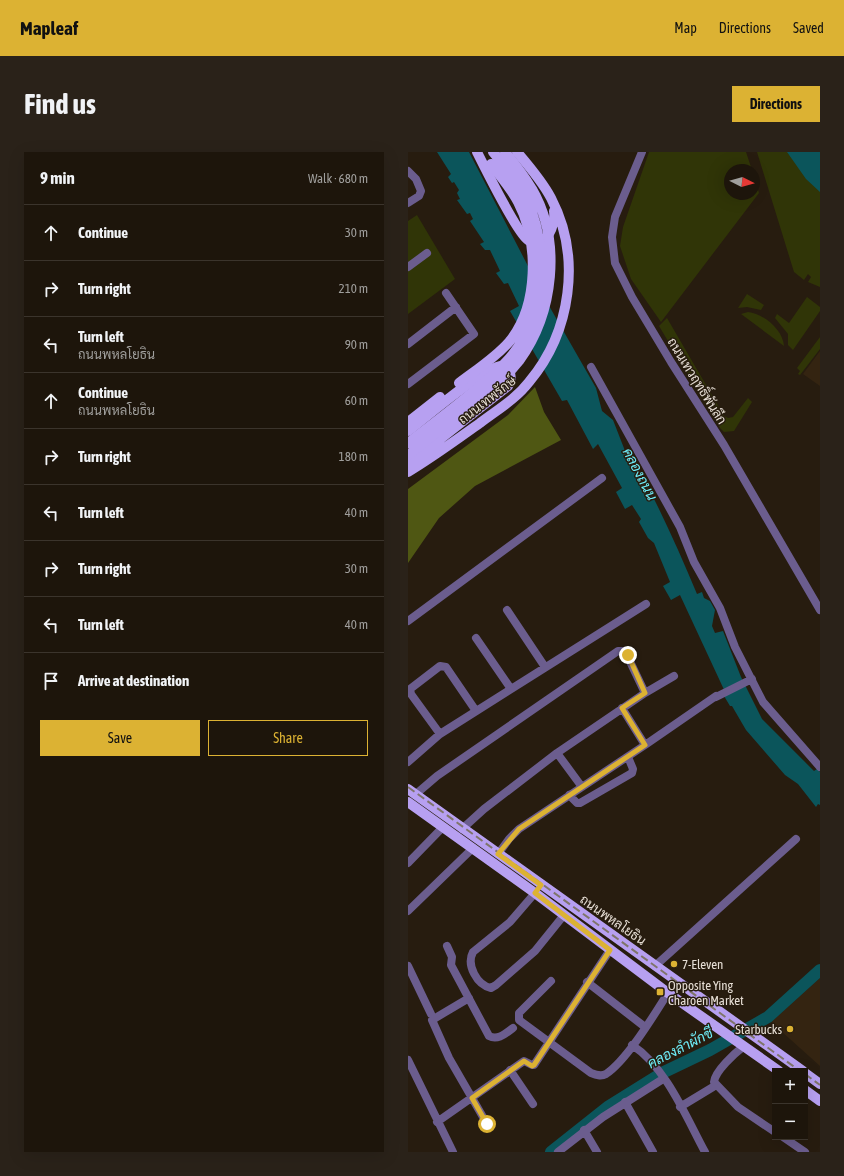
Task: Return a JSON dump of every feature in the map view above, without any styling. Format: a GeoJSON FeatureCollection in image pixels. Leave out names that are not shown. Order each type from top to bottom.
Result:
{"type":"FeatureCollection","features":[{"type":"Feature","properties":{"kind":"main road"},"geometry":{"type":"LineString","coordinates":[[477,152],[516,224],[529,241],[541,241],[546,239],[552,230],[554,213],[551,197]]}},
{"type":"Feature","properties":{"kind":"main road"},"geometry":{"type":"LineString","coordinates":[[410,426],[510,341],[524,315],[531,287],[532,264],[526,221],[518,202],[481,152]]}},
{"type":"Feature","properties":{"kind":"main road","name":"ถนนเทพรักษ์"},"geometry":{"type":"LineString","coordinates":[[408,443],[505,364],[519,346],[534,312],[541,269],[540,244],[536,224],[524,193],[493,152]]}},
{"type":"Feature","properties":{"kind":"main road","name":"ถนนเทพรักษ์"},"geometry":{"type":"LineString","coordinates":[[408,455],[504,377],[518,361],[531,342],[540,320],[547,295],[550,274],[550,250],[545,221],[532,190],[505,152]]}},
{"type":"Feature","properties":{"kind":"main road","name":"ถนนเทพรักษ์"},"geometry":{"type":"LineString","coordinates":[[408,472],[508,403],[528,384],[546,361],[557,337],[564,315],[568,291],[568,264],[561,220],[551,197],[517,152]]}},
{"type":"Feature","properties":{"kind":"main road"},"geometry":{"type":"LineString","coordinates":[[408,464],[508,386],[511,380],[510,372],[506,368],[499,366],[493,368],[410,426]]}},
{"type":"Feature","properties":{"kind":"main road"},"geometry":{"type":"LineString","coordinates":[[408,435],[493,368]]}},
{"type":"Feature","properties":{"kind":"main road"},"geometry":{"type":"LineString","coordinates":[[408,472],[474,418],[488,402]]}},
{"type":"Feature","properties":{"kind":"main road","name":"ถนนพหลโยธิน"},"geometry":{"type":"LineString","coordinates":[[412,792],[498,854],[539,890],[564,915],[610,950],[775,1068]]}},
{"type":"Feature","properties":{"kind":"main road","name":"ถนนพหลโยธิน"},"geometry":{"type":"LineString","coordinates":[[408,802],[473,848],[618,940],[751,1032],[799,1068]]}},
{"type":"Feature","properties":{"kind":"main road"},"geometry":{"type":"LineString","coordinates":[[610,950],[611,943],[618,940]]}},
{"type":"Feature","properties":{"kind":"main road","name":"ถนนพหลโยธิน"},"geometry":{"type":"LineString","coordinates":[[808,1075],[820,1084]]}},
{"type":"Feature","properties":{"kind":"main road"},"geometry":{"type":"LineString","coordinates":[[808,1092],[820,1101]]}},
{"type":"Feature","properties":{"kind":"street","name":"ถนนเทวฤทธิ์พันลึก"},"geometry":{"type":"LineString","coordinates":[[642,152],[615,217],[612,237],[615,263],[648,323],[697,404],[724,445],[820,610]]}},
{"type":"Feature","properties":{"kind":"street"},"geometry":{"type":"LineString","coordinates":[[408,171],[416,179],[421,191],[419,196],[408,203]]}},
{"type":"Feature","properties":{"kind":"street"},"geometry":{"type":"LineString","coordinates":[[408,267],[426,253]]}},
{"type":"Feature","properties":{"kind":"street"},"geometry":{"type":"LineString","coordinates":[[408,384],[474,334],[446,293]]}},
{"type":"Feature","properties":{"kind":"street"},"geometry":{"type":"LineString","coordinates":[[408,344],[456,307]]}},
{"type":"Feature","properties":{"kind":"street"},"geometry":{"type":"LineString","coordinates":[[591,367],[680,527],[694,562],[720,608],[735,647],[763,702],[820,767]]}},
{"type":"Feature","properties":{"kind":"street"},"geometry":{"type":"LineString","coordinates":[[408,621],[602,478]]}},
{"type":"Feature","properties":{"kind":"street"},"geometry":{"type":"LineString","coordinates":[[408,762],[440,734],[646,604]]}},
{"type":"Feature","properties":{"kind":"street"},"geometry":{"type":"LineString","coordinates":[[507,610],[545,667]]}},
{"type":"Feature","properties":{"kind":"street"},"geometry":{"type":"LineString","coordinates":[[476,638],[511,689]]}},
{"type":"Feature","properties":{"kind":"street"},"geometry":{"type":"LineString","coordinates":[[412,792],[618,651],[623,650],[628,655],[645,693]]}},
{"type":"Feature","properties":{"kind":"street"},"geometry":{"type":"LineString","coordinates":[[440,734],[410,692],[411,687],[440,666],[446,667],[476,711]]}},
{"type":"Feature","properties":{"kind":"street"},"geometry":{"type":"LineString","coordinates":[[462,829],[484,808],[557,753],[622,708],[674,676]]}},
{"type":"Feature","properties":{"kind":"street"},"geometry":{"type":"LineString","coordinates":[[498,854],[519,829],[718,695],[752,679]]}},
{"type":"Feature","properties":{"kind":"street"},"geometry":{"type":"LineString","coordinates":[[622,708],[645,745]]}},
{"type":"Feature","properties":{"kind":"street"},"geometry":{"type":"LineString","coordinates":[[557,753],[582,787]]}},
{"type":"Feature","properties":{"kind":"street"},"geometry":{"type":"LineString","coordinates":[[569,795],[577,803],[580,803],[632,772],[633,769],[628,757]]}},
{"type":"Feature","properties":{"kind":"street"},"geometry":{"type":"LineString","coordinates":[[408,864],[443,827]]}},
{"type":"Feature","properties":{"kind":"street"},"geometry":{"type":"LineString","coordinates":[[655,966],[796,839]]}},
{"type":"Feature","properties":{"kind":"street"},"geometry":{"type":"LineString","coordinates":[[408,911],[473,848]]}},
{"type":"Feature","properties":{"kind":"street"},"geometry":{"type":"LineString","coordinates":[[539,890],[510,922],[473,952],[470,957],[472,970],[486,986],[491,988],[496,985],[535,951],[564,915]]}},
{"type":"Feature","properties":{"kind":"street"},"geometry":{"type":"LineString","coordinates":[[447,946],[452,957],[451,965],[489,1036],[492,1038],[499,1037],[513,1028]]}},
{"type":"Feature","properties":{"kind":"street"},"geometry":{"type":"LineString","coordinates":[[437,1122],[524,1061],[532,1066],[534,1065],[587,982],[610,950]]}},
{"type":"Feature","properties":{"kind":"street"},"geometry":{"type":"LineString","coordinates":[[408,966],[431,1014]]}},
{"type":"Feature","properties":{"kind":"street"},"geometry":{"type":"LineString","coordinates":[[551,981],[519,1013],[518,1018],[521,1023],[550,1041],[591,1073],[598,1075],[606,1074],[632,1045],[668,993]]}},
{"type":"Feature","properties":{"kind":"street"},"geometry":{"type":"LineString","coordinates":[[587,982],[645,1027]]}},
{"type":"Feature","properties":{"kind":"street"},"geometry":{"type":"LineString","coordinates":[[469,998],[432,1020],[449,1058],[487,1124]]}},
{"type":"Feature","properties":{"kind":"street"},"geometry":{"type":"LineString","coordinates":[[741,1044],[715,1077],[714,1082],[738,1107],[772,1130]]}},
{"type":"Feature","properties":{"kind":"street"},"geometry":{"type":"LineString","coordinates":[[632,1045],[640,1051],[661,1076],[705,1152]]}},
{"type":"Feature","properties":{"kind":"street"},"geometry":{"type":"LineString","coordinates":[[408,1060],[453,1152]]}},
{"type":"Feature","properties":{"kind":"street"},"geometry":{"type":"LineString","coordinates":[[510,1070],[533,1104]]}},
{"type":"Feature","properties":{"kind":"street"},"geometry":{"type":"LineString","coordinates":[[558,1152],[584,1130],[661,1076]]}},
{"type":"Feature","properties":{"kind":"street"},"geometry":{"type":"LineString","coordinates":[[680,1108],[713,1087]]}},
{"type":"Feature","properties":{"kind":"street"},"geometry":{"type":"LineString","coordinates":[[625,1102],[654,1152]]}},
{"type":"Feature","properties":{"kind":"street"},"geometry":{"type":"LineString","coordinates":[[584,1130],[597,1152]]}},
{"type":"Feature","properties":{"kind":"street"},"geometry":{"type":"LineString","coordinates":[[787,1140],[805,1152]]}},
{"type":"Feature","properties":{"kind":"shaded area"},"geometry":{"type":"Polygon","coordinates":[[[820,351],[820,386],[803,374],[820,351]]]}},
{"type":"Feature","properties":{"kind":"shaded area"},"geometry":{"type":"Polygon","coordinates":[[[820,978],[820,1066],[771,1022],[820,978]]]}},
{"type":"Feature","properties":{"kind":"green space"},"geometry":{"type":"Polygon","coordinates":[[[649,152],[746,152],[750,164],[724,164],[724,200],[754,200],[661,322],[631,279],[620,246],[623,227],[649,152]]]}},
{"type":"Feature","properties":{"kind":"green space"},"geometry":{"type":"Polygon","coordinates":[[[757,152],[820,152],[820,287],[808,282],[811,277],[808,274],[804,280],[794,272],[757,152]]]}},
{"type":"Feature","properties":{"kind":"green space"},"geometry":{"type":"Polygon","coordinates":[[[417,215],[455,279],[408,314],[408,221],[417,215]]]}},
{"type":"Feature","properties":{"kind":"green space"},"geometry":{"type":"Polygon","coordinates":[[[747,294],[764,305],[761,310],[747,307],[738,308],[747,294]]]}},
{"type":"Feature","properties":{"kind":"green space"},"geometry":{"type":"Polygon","coordinates":[[[807,297],[820,307],[820,311],[793,350],[788,345],[788,334],[775,318],[777,314],[789,323],[807,297]]]}},
{"type":"Feature","properties":{"kind":"green space"},"geometry":{"type":"Polygon","coordinates":[[[748,312],[754,313],[766,319],[772,324],[780,334],[784,346],[741,314],[748,312]]]}},
{"type":"Feature","properties":{"kind":"green space"},"geometry":{"type":"Polygon","coordinates":[[[667,318],[724,416],[728,418],[733,417],[748,398],[752,402],[734,431],[724,432],[720,428],[659,326],[667,318]]]}},
{"type":"Feature","properties":{"kind":"green space"},"geometry":{"type":"Polygon","coordinates":[[[820,337],[820,349],[800,375],[798,374],[800,371],[797,368],[820,337]]]}},
{"type":"Feature","properties":{"kind":"green space"},"geometry":{"type":"Polygon","coordinates":[[[535,387],[544,412],[561,440],[475,486],[439,518],[408,563],[408,489],[508,415],[535,387]]]}},
{"type":"Feature","properties":{"kind":"water","name":"คลองถนน"},"geometry":{"type":"Polygon","coordinates":[[[437,152],[469,152],[544,297],[596,388],[602,411],[613,420],[627,456],[631,455],[649,489],[697,594],[702,592],[704,598],[710,601],[715,610],[712,626],[715,633],[723,631],[741,677],[762,719],[814,771],[817,769],[820,772],[820,805],[818,804],[816,807],[798,784],[785,775],[746,730],[732,706],[730,706],[724,696],[726,694],[680,595],[671,600],[663,586],[670,582],[654,543],[648,538],[639,522],[641,519],[632,505],[625,509],[616,492],[622,488],[598,444],[593,449],[567,400],[562,401],[510,311],[519,306],[508,283],[504,284],[496,273],[500,271],[490,250],[485,250],[480,244],[484,242],[470,221],[473,219],[470,213],[467,214],[457,200],[460,199],[457,193],[459,190],[454,182],[452,183],[448,177],[451,174],[437,152]]]}},
{"type":"Feature","properties":{"kind":"water"},"geometry":{"type":"Polygon","coordinates":[[[787,152],[820,152],[820,192],[806,179],[787,152]]]}},
{"type":"Feature","properties":{"kind":"waterway","name":"คลองลำผักชี"},"geometry":{"type":"LineString","coordinates":[[551,1152],[609,1106],[662,1073],[710,1050],[768,1017],[820,970]]}},
{"type":"Feature","properties":{"kind":"railway"},"geometry":{"type":"LineString","coordinates":[[408,787],[796,1068]]}},
{"type":"Feature","properties":{"kind":"railway"},"geometry":{"type":"LineString","coordinates":[[808,1076],[820,1085]]}},
{"type":"Feature","properties":{"kind":"place","name":"7-Eleven"},"geometry":{"type":"Point","coordinates":[674,964]}},
{"type":"Feature","properties":{"kind":"place","name":"Opposite Ying Charoen Market"},"geometry":{"type":"Point","coordinates":[660,992]}},
{"type":"Feature","properties":{"kind":"place","name":"Starbucks"},"geometry":{"type":"Point","coordinates":[790,1029]}},
{"type":"Feature","properties":{"kind":"route"},"geometry":{"type":"LineString","coordinates":[[487,1124],[472,1098],[524,1061],[528,1062],[532,1066],[534,1065],[587,982],[610,950],[535,893],[541,885],[498,854],[509,839],[519,829],[645,745],[622,708],[645,693],[628,655]]}}]}
